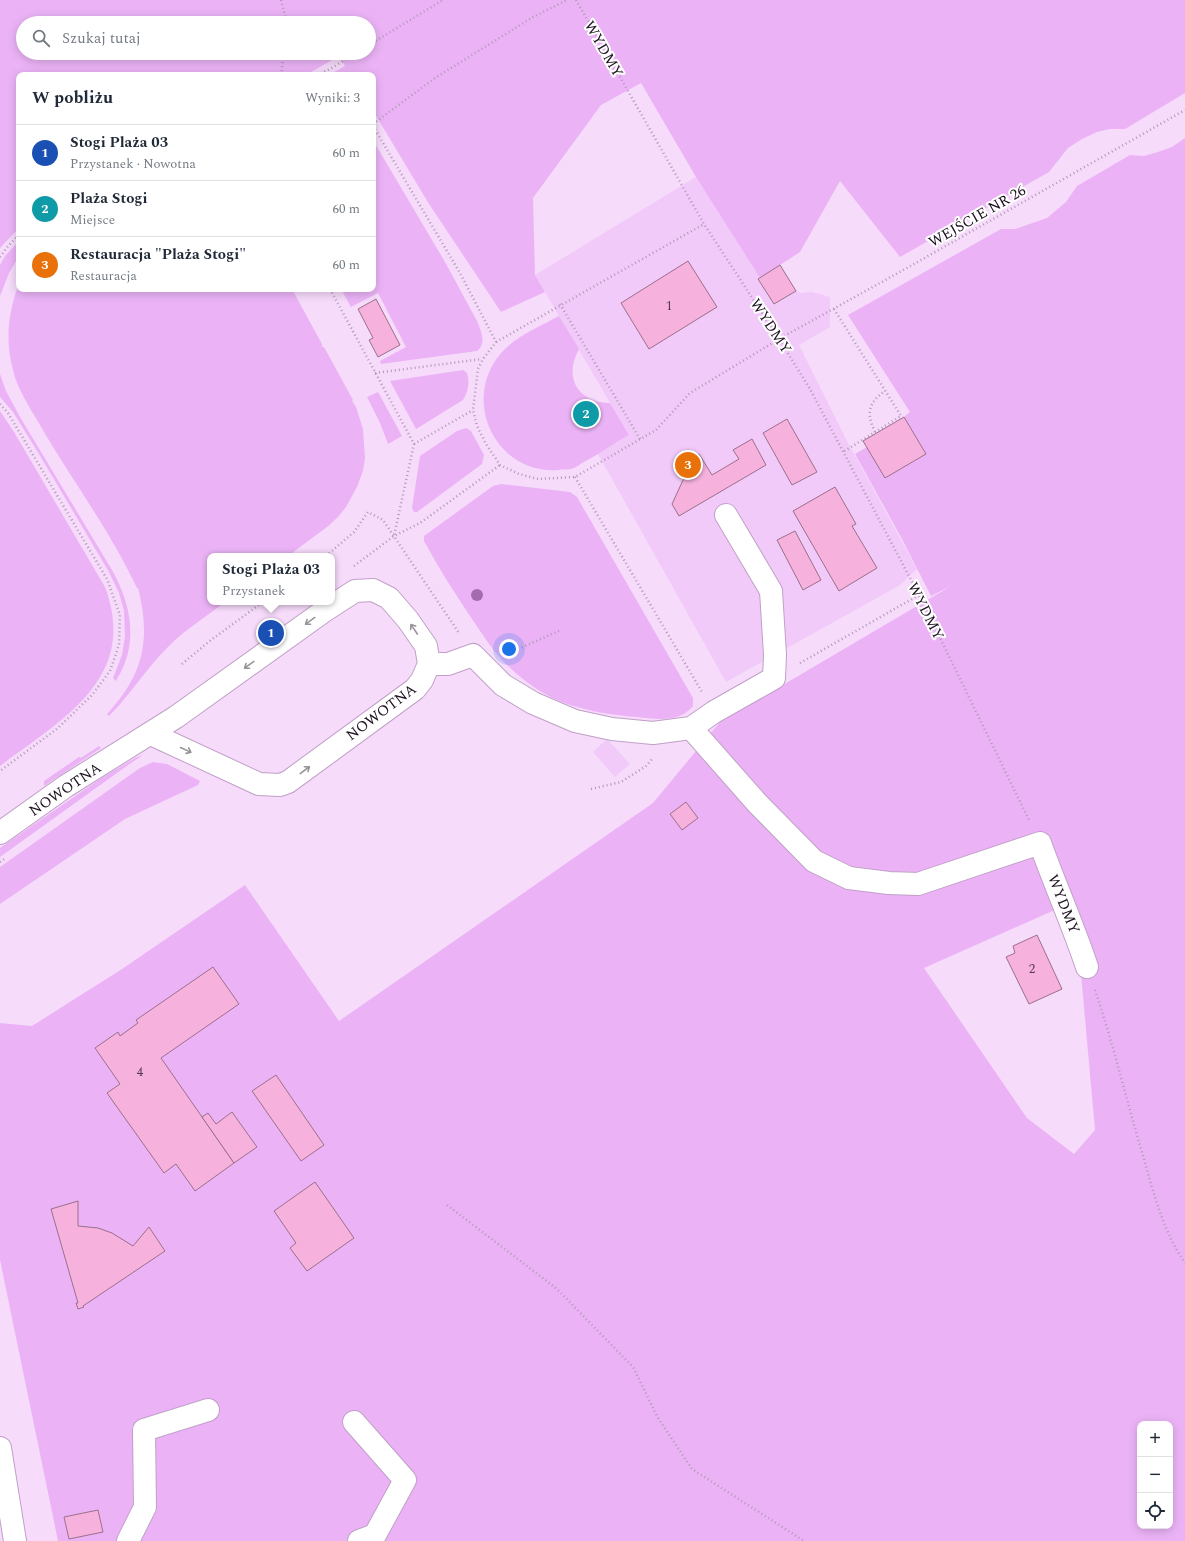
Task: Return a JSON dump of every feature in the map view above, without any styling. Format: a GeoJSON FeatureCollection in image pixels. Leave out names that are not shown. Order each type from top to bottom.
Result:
{"type":"FeatureCollection","features":[{"type":"Feature","properties":{"kind":"street"},"geometry":{"type":"LineString","coordinates":[[429,664],[480,662],[503,685],[533,703],[575,721],[619,730],[653,732],[684,729],[774,678],[775,655],[771,591],[726,515]]}},
{"type":"Feature","properties":{"kind":"street","name":"NOWOTNA"},"geometry":{"type":"LineString","coordinates":[[151,734],[259,784],[280,785],[288,782],[415,689],[422,680],[429,664],[426,646],[408,620],[389,598],[373,590],[355,591],[335,603]]}},
{"type":"Feature","properties":{"kind":"street","name":"NOWOTNA"},"geometry":{"type":"LineString","coordinates":[[0,833],[66,786],[176,717],[332,605]]}},
{"type":"Feature","properties":{"kind":"street"},"geometry":{"type":"LineString","coordinates":[[684,729],[814,861],[849,878],[889,883],[918,884],[1040,843]]}},
{"type":"Feature","properties":{"kind":"street","name":"WYDMY"},"geometry":{"type":"LineString","coordinates":[[1040,843],[1057,889],[1075,930],[1087,967]]}},
{"type":"Feature","properties":{"kind":"street"},"geometry":{"type":"LineString","coordinates":[[128,1541],[145,1507],[144,1430],[208,1410]]}},
{"type":"Feature","properties":{"kind":"street"},"geometry":{"type":"LineString","coordinates":[[354,1422],[405,1480],[375,1535],[359,1541]]}},
{"type":"Feature","properties":{"kind":"street"},"geometry":{"type":"LineString","coordinates":[[0,1448],[15,1541]]}},
{"type":"Feature","properties":{"kind":"path"},"geometry":{"type":"LineString","coordinates":[[281,0],[285,16]]}},
{"type":"Feature","properties":{"kind":"path"},"geometry":{"type":"LineString","coordinates":[[376,41],[443,0]]}},
{"type":"Feature","properties":{"kind":"path"},"geometry":{"type":"LineString","coordinates":[[376,123],[435,78],[533,17],[567,0]]}},
{"type":"Feature","properties":{"kind":"path","name":"WYDMY"},"geometry":{"type":"LineString","coordinates":[[576,0],[704,224],[810,389],[919,595],[1040,843]]}},
{"type":"Feature","properties":{"kind":"path"},"geometry":{"type":"LineString","coordinates":[[281,72],[283,60]]}},
{"type":"Feature","properties":{"kind":"path"},"geometry":{"type":"LineString","coordinates":[[324,72],[345,60]]}},
{"type":"Feature","properties":{"kind":"path","name":"WEJŚCIE NR 26"},"geometry":{"type":"LineString","coordinates":[[575,477],[656,430],[690,394],[779,339],[1185,110]]}},
{"type":"Feature","properties":{"kind":"path"},"geometry":{"type":"LineString","coordinates":[[376,130],[460,273],[496,342]]}},
{"type":"Feature","properties":{"kind":"path"},"geometry":{"type":"LineString","coordinates":[[704,224],[560,304],[496,342],[489,350],[478,369],[473,410],[477,426],[493,457],[500,465],[519,474],[538,478],[575,477],[714,712]]}},
{"type":"Feature","properties":{"kind":"path"},"geometry":{"type":"LineString","coordinates":[[0,257],[16,238]]}},
{"type":"Feature","properties":{"kind":"path"},"geometry":{"type":"LineString","coordinates":[[332,292],[414,444],[394,536]]}},
{"type":"Feature","properties":{"kind":"path"},"geometry":{"type":"LineString","coordinates":[[560,304],[640,439]]}},
{"type":"Feature","properties":{"kind":"path"},"geometry":{"type":"LineString","coordinates":[[834,309],[901,416],[843,452]]}},
{"type":"Feature","properties":{"kind":"path"},"geometry":{"type":"LineString","coordinates":[[375,373],[483,359]]}},
{"type":"Feature","properties":{"kind":"path"},"geometry":{"type":"LineString","coordinates":[[875,432],[870,421],[870,408],[876,397],[885,391]]}},
{"type":"Feature","properties":{"kind":"path"},"geometry":{"type":"LineString","coordinates":[[0,404],[8,413],[108,579],[120,615],[119,645],[110,671],[92,695],[58,728],[0,771]]}},
{"type":"Feature","properties":{"kind":"path"},"geometry":{"type":"LineString","coordinates":[[414,444],[473,410]]}},
{"type":"Feature","properties":{"kind":"path"},"geometry":{"type":"LineString","coordinates":[[351,568],[394,536],[420,523],[500,465]]}},
{"type":"Feature","properties":{"kind":"path"},"geometry":{"type":"LineString","coordinates":[[330,553],[354,532],[368,512],[383,520],[480,662],[500,657],[561,630]]}},
{"type":"Feature","properties":{"kind":"path"},"geometry":{"type":"LineString","coordinates":[[774,678],[919,595]]}},
{"type":"Feature","properties":{"kind":"path"},"geometry":{"type":"LineString","coordinates":[[182,664],[211,640],[259,605]]}},
{"type":"Feature","properties":{"kind":"path"},"geometry":{"type":"LineString","coordinates":[[591,789],[621,782],[646,766],[684,729]]}},
{"type":"Feature","properties":{"kind":"path"},"geometry":{"type":"LineString","coordinates":[[1087,967],[1108,1027],[1134,1126],[1154,1194],[1166,1229],[1185,1263]]}},
{"type":"Feature","properties":{"kind":"path"},"geometry":{"type":"LineString","coordinates":[[447,1205],[557,1289],[633,1367],[658,1418],[692,1469],[804,1541]]}},
{"type":"Feature","properties":{"kind":"shaded area"},"geometry":{"type":"Polygon","coordinates":[[[0,0],[1185,0],[1185,93],[1125,129],[1110,129],[1097,132],[1082,139],[1068,148],[1049,172],[900,257],[840,181],[800,252],[760,278],[696,177],[641,83],[601,105],[533,198],[535,275],[545,292],[501,312],[429,204],[376,116],[376,72],[334,72],[345,66],[341,60],[376,60],[376,16],[16,16],[16,60],[332,60],[311,72],[16,72],[16,231],[0,248],[0,0]]]}},
{"type":"Feature","properties":{"kind":"shaded area"},"geometry":{"type":"Polygon","coordinates":[[[1185,138],[1185,1541],[58,1541],[0,1260],[0,1023],[32,1026],[122,969],[245,885],[339,1021],[653,803],[720,722],[951,586],[931,596],[902,539],[855,454],[867,447],[885,478],[926,454],[904,417],[910,412],[848,315],[1001,229],[1015,229],[1047,218],[1066,202],[1077,186],[1130,155],[1144,156],[1172,147],[1185,138]],[[1057,909],[924,968],[1027,1118],[1074,1154],[1095,1130],[1081,974],[1057,909]]]}},
{"type":"Feature","properties":{"kind":"shaded area"},"geometry":{"type":"Polygon","coordinates":[[[376,146],[445,262],[477,321],[482,337],[482,344],[477,351],[381,364],[380,361],[406,347],[378,293],[351,307],[343,292],[376,292],[376,146]]]}},
{"type":"Feature","properties":{"kind":"shaded area"},"geometry":{"type":"Polygon","coordinates":[[[696,177],[760,278],[780,265],[796,290],[800,293],[812,292],[830,297],[830,327],[799,345],[847,441],[917,569],[900,585],[726,682],[598,454],[629,435],[535,275],[696,177]]]}},
{"type":"Feature","properties":{"kind":"shaded area"},"geometry":{"type":"Polygon","coordinates":[[[16,244],[16,261],[9,273],[0,296],[0,265],[5,256],[16,244]]]}},
{"type":"Feature","properties":{"kind":"shaded area"},"geometry":{"type":"Polygon","coordinates":[[[16,292],[294,292],[322,344],[322,347],[324,347],[353,400],[352,401],[356,407],[363,429],[365,458],[363,471],[357,487],[346,507],[338,517],[292,553],[207,553],[207,605],[221,605],[174,641],[159,656],[109,716],[107,714],[129,685],[141,655],[144,640],[144,624],[138,588],[116,548],[44,432],[18,386],[11,359],[8,337],[10,316],[16,292]]]}},
{"type":"Feature","properties":{"kind":"shaded area"},"geometry":{"type":"Polygon","coordinates":[[[559,316],[579,349],[574,360],[573,370],[573,379],[576,386],[589,398],[599,402],[610,403],[629,435],[572,469],[538,469],[520,462],[505,450],[493,435],[486,418],[484,399],[486,380],[495,361],[508,346],[524,335],[559,316]]]}},
{"type":"Feature","properties":{"kind":"shaded area"},"geometry":{"type":"Polygon","coordinates":[[[463,370],[467,373],[468,383],[463,400],[416,429],[390,381],[463,370]]]}},
{"type":"Feature","properties":{"kind":"shaded area"},"geometry":{"type":"Polygon","coordinates":[[[0,374],[6,391],[20,417],[112,570],[124,597],[130,625],[130,639],[128,653],[116,681],[113,678],[122,655],[125,636],[124,611],[119,593],[109,572],[39,454],[13,412],[0,397],[0,374]]]}},
{"type":"Feature","properties":{"kind":"shaded area"},"geometry":{"type":"Polygon","coordinates":[[[378,392],[402,436],[388,444],[380,423],[367,397],[378,392]]]}},
{"type":"Feature","properties":{"kind":"shaded area"},"geometry":{"type":"Polygon","coordinates":[[[0,411],[14,432],[105,587],[113,619],[112,647],[103,671],[89,693],[70,713],[0,766],[0,411]]]}},
{"type":"Feature","properties":{"kind":"shaded area"},"geometry":{"type":"Polygon","coordinates":[[[466,428],[471,431],[484,455],[482,464],[417,512],[414,512],[412,508],[420,456],[457,431],[466,428]]]}},
{"type":"Feature","properties":{"kind":"shaded area"},"geometry":{"type":"Polygon","coordinates":[[[501,484],[570,492],[577,497],[693,698],[693,706],[688,711],[681,715],[667,719],[652,719],[608,714],[571,705],[554,699],[532,686],[511,669],[496,653],[454,592],[424,541],[424,536],[493,486],[501,484]]]}},
{"type":"Feature","properties":{"kind":"shaded area"},"geometry":{"type":"Polygon","coordinates":[[[607,739],[630,764],[615,777],[593,752],[607,739]]]}},
{"type":"Feature","properties":{"kind":"shaded area"},"geometry":{"type":"Polygon","coordinates":[[[99,746],[101,748],[44,786],[44,781],[79,757],[81,758],[99,746]]]}},
{"type":"Feature","properties":{"kind":"shaded area"},"geometry":{"type":"Polygon","coordinates":[[[143,755],[0,857],[0,848],[7,843],[103,777],[135,758],[143,755]]]}},
{"type":"Feature","properties":{"kind":"shaded area"},"geometry":{"type":"Polygon","coordinates":[[[153,762],[167,764],[200,781],[198,785],[125,819],[0,904],[0,867],[140,768],[153,762]]]}},
{"type":"Feature","properties":{"kind":"building"},"geometry":{"type":"Polygon","coordinates":[[[688,261],[717,307],[649,349],[621,303],[688,261]]]}},
{"type":"Feature","properties":{"kind":"building"},"geometry":{"type":"Polygon","coordinates":[[[780,265],[796,291],[774,304],[758,279],[780,265]]]}},
{"type":"Feature","properties":{"kind":"building"},"geometry":{"type":"Polygon","coordinates":[[[376,299],[400,345],[378,357],[369,340],[373,338],[358,309],[376,299]]]}},
{"type":"Feature","properties":{"kind":"building"},"geometry":{"type":"Polygon","coordinates":[[[904,417],[926,454],[885,478],[863,441],[904,417]]]}},
{"type":"Feature","properties":{"kind":"building"},"geometry":{"type":"Polygon","coordinates":[[[787,419],[817,472],[792,485],[763,433],[787,419]]]}},
{"type":"Feature","properties":{"kind":"building"},"geometry":{"type":"Polygon","coordinates":[[[752,439],[766,465],[679,516],[672,504],[684,478],[678,467],[699,454],[712,475],[739,459],[733,450],[752,439]]]}},
{"type":"Feature","properties":{"kind":"building"},"geometry":{"type":"Polygon","coordinates":[[[835,487],[856,524],[852,526],[877,568],[839,591],[793,511],[835,487]]]}},
{"type":"Feature","properties":{"kind":"building"},"geometry":{"type":"Polygon","coordinates":[[[795,531],[821,580],[803,590],[777,540],[795,531]]]}},
{"type":"Feature","properties":{"kind":"building"},"geometry":{"type":"Polygon","coordinates":[[[686,802],[698,818],[682,830],[670,814],[686,802]]]}},
{"type":"Feature","properties":{"kind":"building"},"geometry":{"type":"Polygon","coordinates":[[[1037,935],[1062,989],[1029,1004],[1006,957],[1015,953],[1013,946],[1037,935]]]}},
{"type":"Feature","properties":{"kind":"building"},"geometry":{"type":"Polygon","coordinates":[[[213,967],[239,1004],[161,1058],[234,1163],[195,1191],[176,1164],[164,1173],[107,1093],[120,1084],[95,1048],[118,1032],[120,1036],[138,1023],[136,1020],[213,967]]]}},
{"type":"Feature","properties":{"kind":"building"},"geometry":{"type":"Polygon","coordinates":[[[276,1075],[324,1145],[301,1161],[252,1091],[276,1075]]]}},
{"type":"Feature","properties":{"kind":"building"},"geometry":{"type":"Polygon","coordinates":[[[232,1112],[257,1147],[234,1163],[202,1117],[208,1113],[216,1124],[232,1112]]]}},
{"type":"Feature","properties":{"kind":"building"},"geometry":{"type":"Polygon","coordinates":[[[315,1182],[354,1238],[307,1271],[290,1248],[296,1243],[274,1211],[315,1182]]]}},
{"type":"Feature","properties":{"kind":"building"},"geometry":{"type":"Polygon","coordinates":[[[78,1201],[78,1226],[98,1228],[112,1233],[133,1246],[149,1227],[165,1251],[83,1306],[84,1307],[78,1309],[76,1303],[78,1303],[51,1209],[78,1201]]]}},
{"type":"Feature","properties":{"kind":"building"},"geometry":{"type":"Polygon","coordinates":[[[98,1510],[103,1532],[69,1539],[64,1517],[98,1510]]]}},
{"type":"Feature","properties":{"kind":"place","name":"Plaża Stogi"},"geometry":{"type":"Point","coordinates":[586,414]}},
{"type":"Feature","properties":{"kind":"place","name":"Restauracja \"Plaża Stogi\""},"geometry":{"type":"Point","coordinates":[688,465]}},
{"type":"Feature","properties":{"kind":"place","name":"Stogi Plaża 03"},"geometry":{"type":"Point","coordinates":[271,633]}}]}
